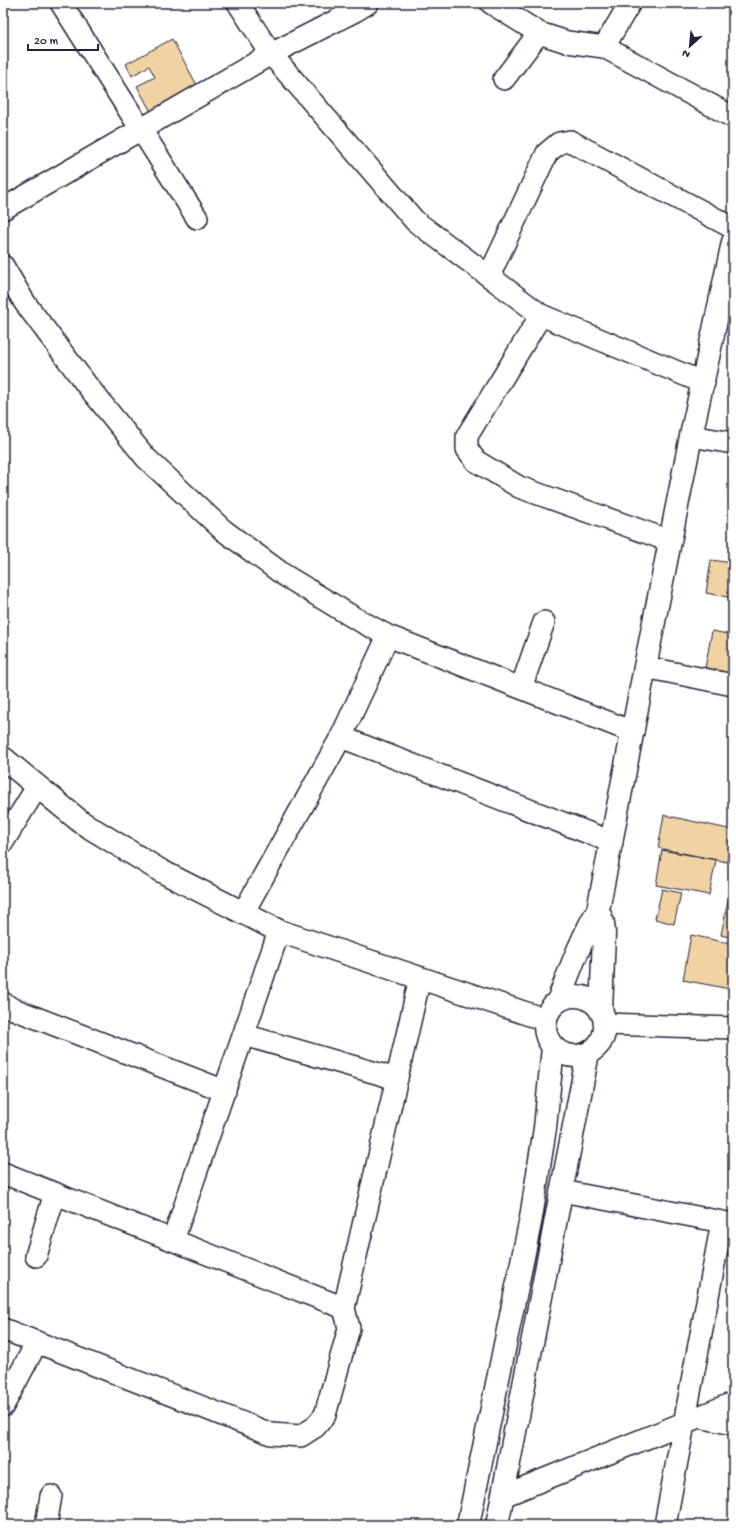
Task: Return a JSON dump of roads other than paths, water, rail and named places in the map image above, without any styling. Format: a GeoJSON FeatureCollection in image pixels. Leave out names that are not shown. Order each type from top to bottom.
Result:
{"type":"FeatureCollection","features":[{"type":"Feature","properties":{"kind":"main road"},"geometry":{"type":"LineString","coordinates":[[558,1002],[586,931],[598,910],[691,436],[704,383],[732,251]]}},
{"type":"Feature","properties":{"kind":"main road"},"geometry":{"type":"LineString","coordinates":[[3,758],[81,822],[161,871],[280,931],[546,1020]]}},
{"type":"Feature","properties":{"kind":"main road"},"geometry":{"type":"LineString","coordinates":[[598,910],[603,923],[604,933],[603,1036],[598,1046],[588,1053],[576,1056],[564,1054],[553,1047],[545,1030],[546,1020],[550,1010],[558,1002],[569,997],[582,997],[593,1002],[603,1018]]}},
{"type":"Feature","properties":{"kind":"main road"},"geometry":{"type":"LineString","coordinates":[[468,1525],[531,1218],[545,1128],[553,1047]]}},
{"type":"Feature","properties":{"kind":"main road"},"geometry":{"type":"LineString","coordinates":[[497,1525],[588,1053]]}},
{"type":"Feature","properties":{"kind":"street"},"geometry":{"type":"LineString","coordinates":[[61,3],[197,218]]}},
{"type":"Feature","properties":{"kind":"street"},"geometry":{"type":"LineString","coordinates":[[238,3],[271,54],[415,221],[541,315],[704,383]]}},
{"type":"Feature","properties":{"kind":"street"},"geometry":{"type":"LineString","coordinates":[[3,209],[271,54],[368,3]]}},
{"type":"Feature","properties":{"kind":"street"},"geometry":{"type":"LineString","coordinates":[[491,3],[539,32],[566,42],[604,47],[733,117]]}},
{"type":"Feature","properties":{"kind":"street"},"geometry":{"type":"LineString","coordinates":[[604,47],[630,3]]}},
{"type":"Feature","properties":{"kind":"street"},"geometry":{"type":"LineString","coordinates":[[504,79],[539,32]]}},
{"type":"Feature","properties":{"kind":"street"},"geometry":{"type":"LineString","coordinates":[[488,276],[548,152],[559,143],[570,141],[733,228]]}},
{"type":"Feature","properties":{"kind":"street"},"geometry":{"type":"LineString","coordinates":[[3,266],[34,316],[86,384],[146,458],[223,530],[284,575],[353,617],[388,636],[633,732]]}},
{"type":"Feature","properties":{"kind":"street"},"geometry":{"type":"LineString","coordinates":[[541,315],[467,436],[467,449],[476,461],[519,488],[670,541]]}},
{"type":"Feature","properties":{"kind":"street"},"geometry":{"type":"LineString","coordinates":[[691,436],[733,443]]}},
{"type":"Feature","properties":{"kind":"street"},"geometry":{"type":"LineString","coordinates":[[521,688],[544,622]]}},
{"type":"Feature","properties":{"kind":"street"},"geometry":{"type":"LineString","coordinates":[[243,913],[341,737],[388,636]]}},
{"type":"Feature","properties":{"kind":"street"},"geometry":{"type":"LineString","coordinates":[[645,667],[733,685]]}},
{"type":"Feature","properties":{"kind":"street"},"geometry":{"type":"LineString","coordinates":[[341,737],[612,842]]}},
{"type":"Feature","properties":{"kind":"street"},"geometry":{"type":"LineString","coordinates":[[3,842],[37,787]]}},
{"type":"Feature","properties":{"kind":"street"},"geometry":{"type":"LineString","coordinates":[[173,1240],[280,931]]}},
{"type":"Feature","properties":{"kind":"street"},"geometry":{"type":"LineString","coordinates":[[3,1329],[270,1434],[301,1436],[315,1427],[325,1415],[349,1328],[344,1308],[420,978]]}},
{"type":"Feature","properties":{"kind":"street"},"geometry":{"type":"LineString","coordinates":[[3,1003],[11,1008],[224,1091]]}},
{"type":"Feature","properties":{"kind":"street"},"geometry":{"type":"LineString","coordinates":[[603,1018],[733,1028]]}},
{"type":"Feature","properties":{"kind":"street"},"geometry":{"type":"LineString","coordinates":[[244,1035],[397,1079]]}},
{"type":"Feature","properties":{"kind":"street"},"geometry":{"type":"LineString","coordinates":[[3,1173],[344,1308]]}},
{"type":"Feature","properties":{"kind":"street"},"geometry":{"type":"LineString","coordinates":[[562,1191],[727,1223],[692,1420],[665,1525]]}},
{"type":"Feature","properties":{"kind":"street"},"geometry":{"type":"LineString","coordinates":[[36,1256],[55,1194]]}},
{"type":"Feature","properties":{"kind":"street"},"geometry":{"type":"LineString","coordinates":[[3,1406],[37,1342]]}},
{"type":"Feature","properties":{"kind":"street"},"geometry":{"type":"LineString","coordinates":[[503,1496],[733,1403]]}},
{"type":"Feature","properties":{"kind":"street"},"geometry":{"type":"LineString","coordinates":[[692,1420],[733,1424]]}},
{"type":"Feature","properties":{"kind":"street"},"geometry":{"type":"LineString","coordinates":[[46,1525],[51,1496]]}}]}
